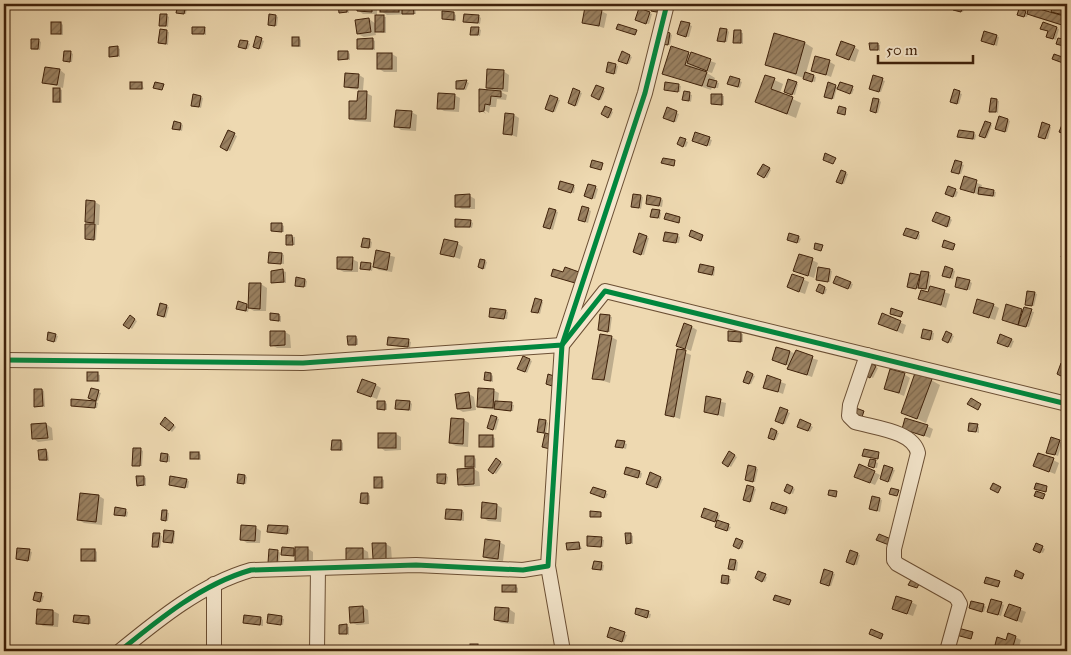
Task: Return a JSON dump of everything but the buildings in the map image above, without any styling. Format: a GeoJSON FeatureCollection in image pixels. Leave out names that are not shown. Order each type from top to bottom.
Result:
{"type":"FeatureCollection","features":[{"type":"Feature","properties":{"kind":"street"},"geometry":{"type":"LineString","coordinates":[[563,651],[548,566],[562,345],[645,93],[668,4]]}},
{"type":"Feature","properties":{"kind":"street"},"geometry":{"type":"LineString","coordinates":[[4,360],[302,363],[562,345],[605,292],[1067,404]]}},
{"type":"Feature","properties":{"kind":"street"},"geometry":{"type":"LineString","coordinates":[[868,355],[850,405],[849,416],[855,422],[908,438],[916,444],[918,453],[894,549],[894,560],[897,564],[956,597],[960,604],[947,651]]}},
{"type":"Feature","properties":{"kind":"street"},"geometry":{"type":"LineString","coordinates":[[120,651],[194,596],[226,577],[251,570],[416,565],[523,570],[548,566]]}},
{"type":"Feature","properties":{"kind":"street"},"geometry":{"type":"LineString","coordinates":[[317,651],[318,568]]}},
{"type":"Feature","properties":{"kind":"street"},"geometry":{"type":"LineString","coordinates":[[214,584],[214,651]]}},
{"type":"Feature","properties":{"kind":"cycle path"},"geometry":{"type":"LineString","coordinates":[[120,651],[198,593],[233,576],[251,570],[416,565],[523,570],[548,566],[562,345],[645,93],[667,4]]}},
{"type":"Feature","properties":{"kind":"cycle path"},"geometry":{"type":"LineString","coordinates":[[4,360],[303,363],[562,345],[605,291],[1067,404]]}}]}
